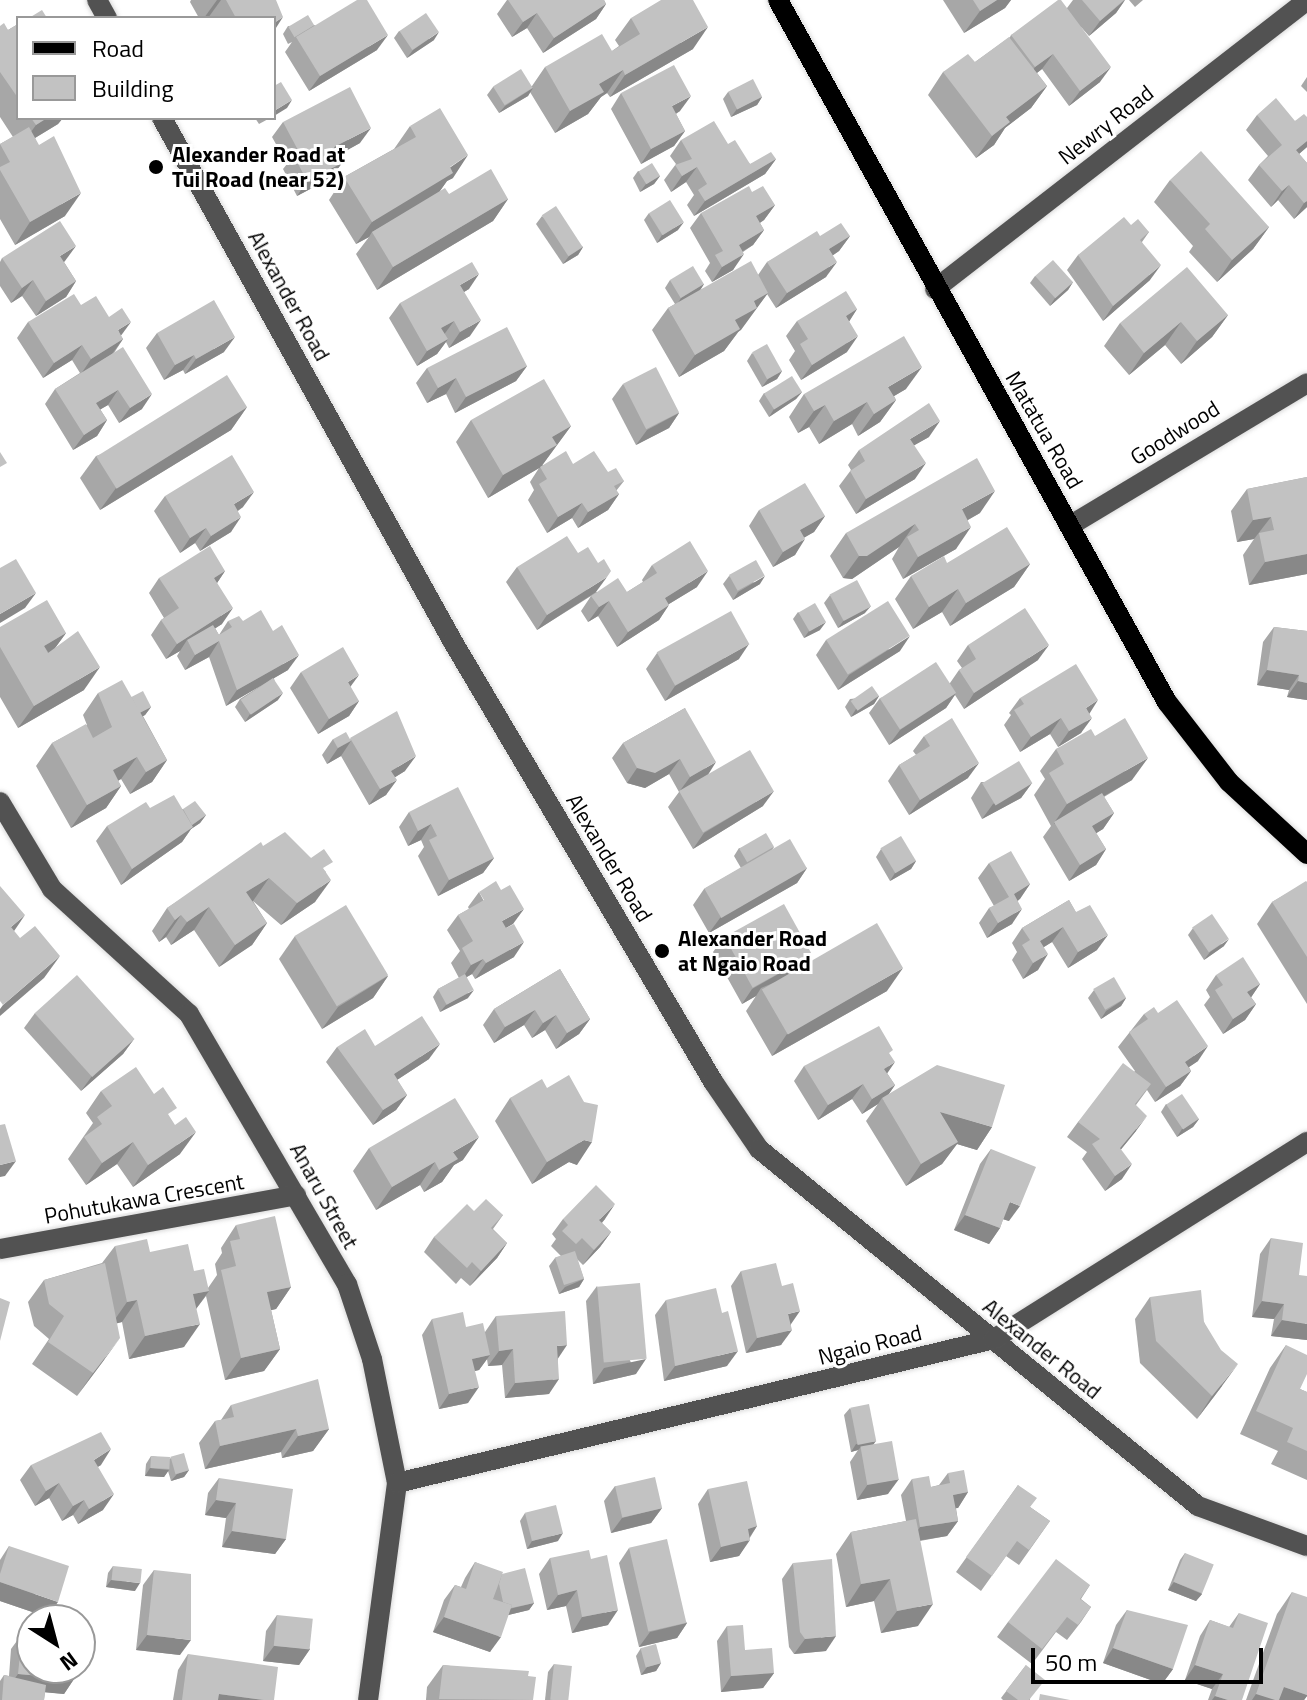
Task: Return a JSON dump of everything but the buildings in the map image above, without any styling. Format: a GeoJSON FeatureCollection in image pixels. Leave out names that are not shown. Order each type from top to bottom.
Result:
{"type":"FeatureCollection","features":[{"type":"Feature","properties":{"kind":"main road","name":"Matatua Road"},"geometry":{"type":"LineString","coordinates":[[778,0],[935,289],[1071,525],[1121,626],[1201,752],[1307,854]]}},
{"type":"Feature","properties":{"kind":"street","name":"Newry Road"},"geometry":{"type":"LineString","coordinates":[[935,289],[1307,0]]}},
{"type":"Feature","properties":{"kind":"street","name":"Alexander Road"},"geometry":{"type":"LineString","coordinates":[[163,120],[453,642],[759,1149],[1198,1506],[1307,1546]]}},
{"type":"Feature","properties":{"kind":"street","name":"Goodwood"},"geometry":{"type":"LineString","coordinates":[[1071,525],[1306,376]]}},
{"type":"Feature","properties":{"kind":"street","name":"Anaru Street"},"geometry":{"type":"LineString","coordinates":[[0,802],[52,889],[189,1014],[347,1284],[372,1359],[397,1483],[368,1700]]}},
{"type":"Feature","properties":{"kind":"street","name":"Ngaio Road"},"geometry":{"type":"LineString","coordinates":[[397,1483],[994,1339],[1307,1142]]}},
{"type":"Feature","properties":{"kind":"street","name":"Pohutukawa Crescent"},"geometry":{"type":"LineString","coordinates":[[0,1249],[296,1195]]}},
{"type":"Feature","properties":{"kind":"place","name":"Alexander Road at Tui Road (near 52)"},"geometry":{"type":"Point","coordinates":[156,167]}},
{"type":"Feature","properties":{"kind":"place","name":"Alexander Road at Ngaio Road"},"geometry":{"type":"Point","coordinates":[662,951]}}]}
